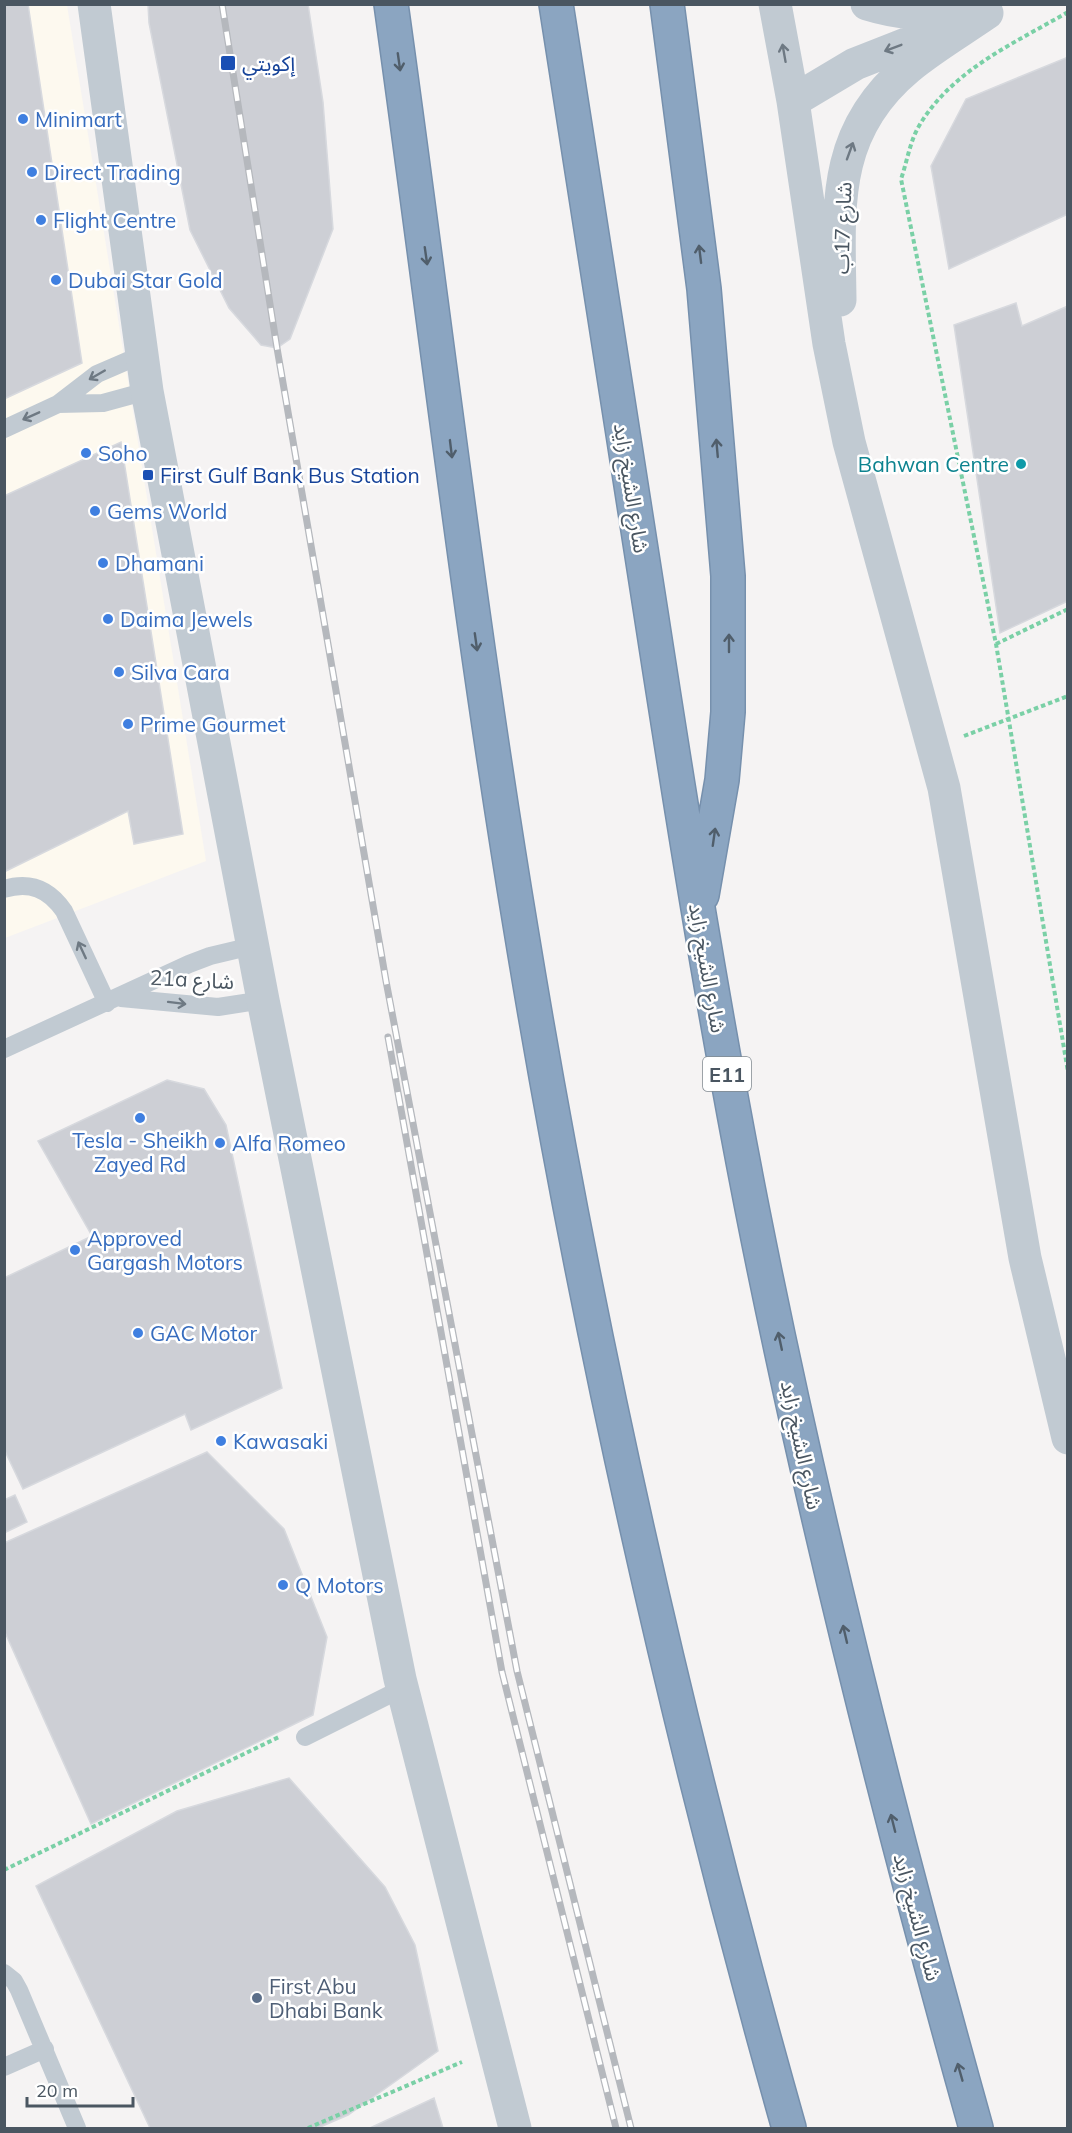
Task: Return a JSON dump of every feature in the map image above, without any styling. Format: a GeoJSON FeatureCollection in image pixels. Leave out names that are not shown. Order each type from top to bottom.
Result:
{"type":"FeatureCollection","features":[{"type":"Feature","properties":{"kind":"highway"},"geometry":{"type":"LineString","coordinates":[[391,4],[479,660],[521,933],[572,1216],[631,1498],[693,1767],[789,2128]]}},
{"type":"Feature","properties":{"kind":"highway","name":"شارع الشيخ زايد"},"geometry":{"type":"LineString","coordinates":[[556,4],[698,915],[752,1208],[805,1459],[857,1686],[918,1923],[976,2128]]}},
{"type":"Feature","properties":{"kind":"highway"},"geometry":{"type":"LineString","coordinates":[[667,4],[704,289],[728,576],[728,712],[722,780],[698,915]]}},
{"type":"Feature","properties":{"kind":"street"},"geometry":{"type":"LineString","coordinates":[[94,4],[147,392],[252,946],[403,1689],[516,2128]]}},
{"type":"Feature","properties":{"kind":"street"},"geometry":{"type":"LineString","coordinates":[[775,4],[793,101],[829,344],[849,442],[934,747],[954,839],[1024,1258],[1059,1357],[1068,1438]]}},
{"type":"Feature","properties":{"kind":"street"},"geometry":{"type":"LineString","coordinates":[[867,4],[895,12],[923,15],[996,9]]}},
{"type":"Feature","properties":{"kind":"street"},"geometry":{"type":"LineString","coordinates":[[793,101],[869,57],[996,9]]}},
{"type":"Feature","properties":{"kind":"street","name":"شارع 17ب"},"geometry":{"type":"LineString","coordinates":[[841,397],[839,201],[849,151],[873,105],[889,85],[909,67],[996,9]]}},
{"type":"Feature","properties":{"kind":"lane"},"geometry":{"type":"LineString","coordinates":[[4,429],[58,404],[97,374],[141,356]]}},
{"type":"Feature","properties":{"kind":"lane"},"geometry":{"type":"LineString","coordinates":[[58,404],[104,403],[147,392]]}},
{"type":"Feature","properties":{"kind":"lane"},"geometry":{"type":"LineString","coordinates":[[4,889],[19,885],[32,886],[57,900],[113,1001]]}},
{"type":"Feature","properties":{"kind":"lane","name":"21a شارع"},"geometry":{"type":"LineString","coordinates":[[4,1049],[210,956],[252,946]]}},
{"type":"Feature","properties":{"kind":"lane","name":"21a شارع"},"geometry":{"type":"LineString","coordinates":[[113,1001],[218,1007],[263,1000]]}},
{"type":"Feature","properties":{"kind":"lane"},"geometry":{"type":"LineString","coordinates":[[305,1737],[403,1689]]}},
{"type":"Feature","properties":{"kind":"lane"},"geometry":{"type":"LineString","coordinates":[[4,1973],[15,1981],[77,2128]]}},
{"type":"Feature","properties":{"kind":"lane"},"geometry":{"type":"LineString","coordinates":[[4,2067],[45,2049]]}},
{"type":"Feature","properties":{"kind":"path"},"geometry":{"type":"LineString","coordinates":[[1068,12],[971,68],[944,91],[918,128],[901,179],[996,644],[1006,720],[1068,1072]]}},
{"type":"Feature","properties":{"kind":"path"},"geometry":{"type":"LineString","coordinates":[[996,644],[1068,609]]}},
{"type":"Feature","properties":{"kind":"path"},"geometry":{"type":"LineString","coordinates":[[934,747],[1068,696]]}},
{"type":"Feature","properties":{"kind":"path"},"geometry":{"type":"LineString","coordinates":[[4,1870],[283,1736]]}},
{"type":"Feature","properties":{"kind":"path"},"geometry":{"type":"LineString","coordinates":[[308,2128],[494,2049]]}},
{"type":"Feature","properties":{"kind":"shaded area"},"geometry":{"type":"Polygon","coordinates":[[[5,5],[67,5],[206,861],[5,938],[5,5]]]}},
{"type":"Feature","properties":{"kind":"building"},"geometry":{"type":"Polygon","coordinates":[[[4,4],[28,4],[82,363],[4,399],[4,4]]]}},
{"type":"Feature","properties":{"kind":"building","name":"إكويتي"},"geometry":{"type":"Polygon","coordinates":[[[148,4],[308,4],[323,102],[333,229],[290,339],[277,348],[261,345],[229,308],[190,230],[149,23],[148,4]]]}},
{"type":"Feature","properties":{"kind":"building"},"geometry":{"type":"Polygon","coordinates":[[[1068,57],[1068,214],[949,269],[931,166],[966,99],[1068,57]]]}},
{"type":"Feature","properties":{"kind":"building","name":"Bahwan Centre"},"geometry":{"type":"Polygon","coordinates":[[[1016,303],[1022,326],[1068,306],[1068,601],[1000,633],[954,325],[1016,303]]]}},
{"type":"Feature","properties":{"kind":"building"},"geometry":{"type":"Polygon","coordinates":[[[121,442],[183,834],[134,844],[128,811],[4,872],[4,496],[121,442]]]}},
{"type":"Feature","properties":{"kind":"building","name":"GAC Motor"},"geometry":{"type":"Polygon","coordinates":[[[167,1080],[204,1089],[226,1125],[282,1388],[191,1430],[185,1414],[23,1489],[4,1449],[4,1278],[92,1236],[38,1141],[167,1080]]]}},
{"type":"Feature","properties":{"kind":"building"},"geometry":{"type":"Polygon","coordinates":[[[207,1452],[284,1529],[327,1637],[313,1715],[91,1824],[4,1630],[4,1543],[207,1452]]]}},
{"type":"Feature","properties":{"kind":"building"},"geometry":{"type":"Polygon","coordinates":[[[15,1495],[27,1522],[4,1533],[4,1500],[15,1495]]]}},
{"type":"Feature","properties":{"kind":"building","name":"First Abu Dhabi Bank"},"geometry":{"type":"Polygon","coordinates":[[[289,1778],[385,1887],[415,1945],[438,2051],[348,2115],[318,2128],[150,2128],[36,1886],[177,1811],[289,1778]]]}},
{"type":"Feature","properties":{"kind":"building"},"geometry":{"type":"Polygon","coordinates":[[[434,2098],[443,2128],[370,2128],[434,2098]]]}},
{"type":"Feature","properties":{"kind":"railway"},"geometry":{"type":"LineString","coordinates":[[222,4],[277,348],[386,981],[517,1671],[631,2128]]}},
{"type":"Feature","properties":{"kind":"railway"},"geometry":{"type":"LineString","coordinates":[[388,1037],[502,1672],[616,2128]]}},
{"type":"Feature","properties":{"kind":"place","name":"إكويتي"},"geometry":{"type":"Point","coordinates":[228,63]}},
{"type":"Feature","properties":{"kind":"place","name":"Minimart"},"geometry":{"type":"Point","coordinates":[23,119]}},
{"type":"Feature","properties":{"kind":"place","name":"Direct Trading"},"geometry":{"type":"Point","coordinates":[32,172]}},
{"type":"Feature","properties":{"kind":"place","name":"Flight Centre"},"geometry":{"type":"Point","coordinates":[41,220]}},
{"type":"Feature","properties":{"kind":"place","name":"Dubai Star Gold"},"geometry":{"type":"Point","coordinates":[56,280]}},
{"type":"Feature","properties":{"kind":"place","name":"Soho"},"geometry":{"type":"Point","coordinates":[86,453]}},
{"type":"Feature","properties":{"kind":"place","name":"Bahwan Centre"},"geometry":{"type":"Point","coordinates":[1021,464]}},
{"type":"Feature","properties":{"kind":"place","name":"First Gulf Bank Bus Station"},"geometry":{"type":"Point","coordinates":[148,475]}},
{"type":"Feature","properties":{"kind":"place","name":"Gems World"},"geometry":{"type":"Point","coordinates":[95,511]}},
{"type":"Feature","properties":{"kind":"place","name":"Dhamani"},"geometry":{"type":"Point","coordinates":[103,563]}},
{"type":"Feature","properties":{"kind":"place","name":"Daima Jewels"},"geometry":{"type":"Point","coordinates":[108,619]}},
{"type":"Feature","properties":{"kind":"place","name":"Silva Cara"},"geometry":{"type":"Point","coordinates":[119,672]}},
{"type":"Feature","properties":{"kind":"place","name":"Prime Gourmet"},"geometry":{"type":"Point","coordinates":[128,724]}},
{"type":"Feature","properties":{"kind":"place","name":"Tesla - Sheikh Zayed Rd"},"geometry":{"type":"Point","coordinates":[140,1118]}},
{"type":"Feature","properties":{"kind":"place","name":"Alfa Romeo"},"geometry":{"type":"Point","coordinates":[220,1143]}},
{"type":"Feature","properties":{"kind":"place","name":"Approved Gargash Motors"},"geometry":{"type":"Point","coordinates":[75,1250]}},
{"type":"Feature","properties":{"kind":"place","name":"GAC Motor"},"geometry":{"type":"Point","coordinates":[138,1333]}},
{"type":"Feature","properties":{"kind":"place","name":"Kawasaki"},"geometry":{"type":"Point","coordinates":[221,1441]}},
{"type":"Feature","properties":{"kind":"place","name":"Q Motors"},"geometry":{"type":"Point","coordinates":[283,1585]}},
{"type":"Feature","properties":{"kind":"place","name":"First Abu Dhabi Bank"},"geometry":{"type":"Point","coordinates":[257,1998]}}]}
